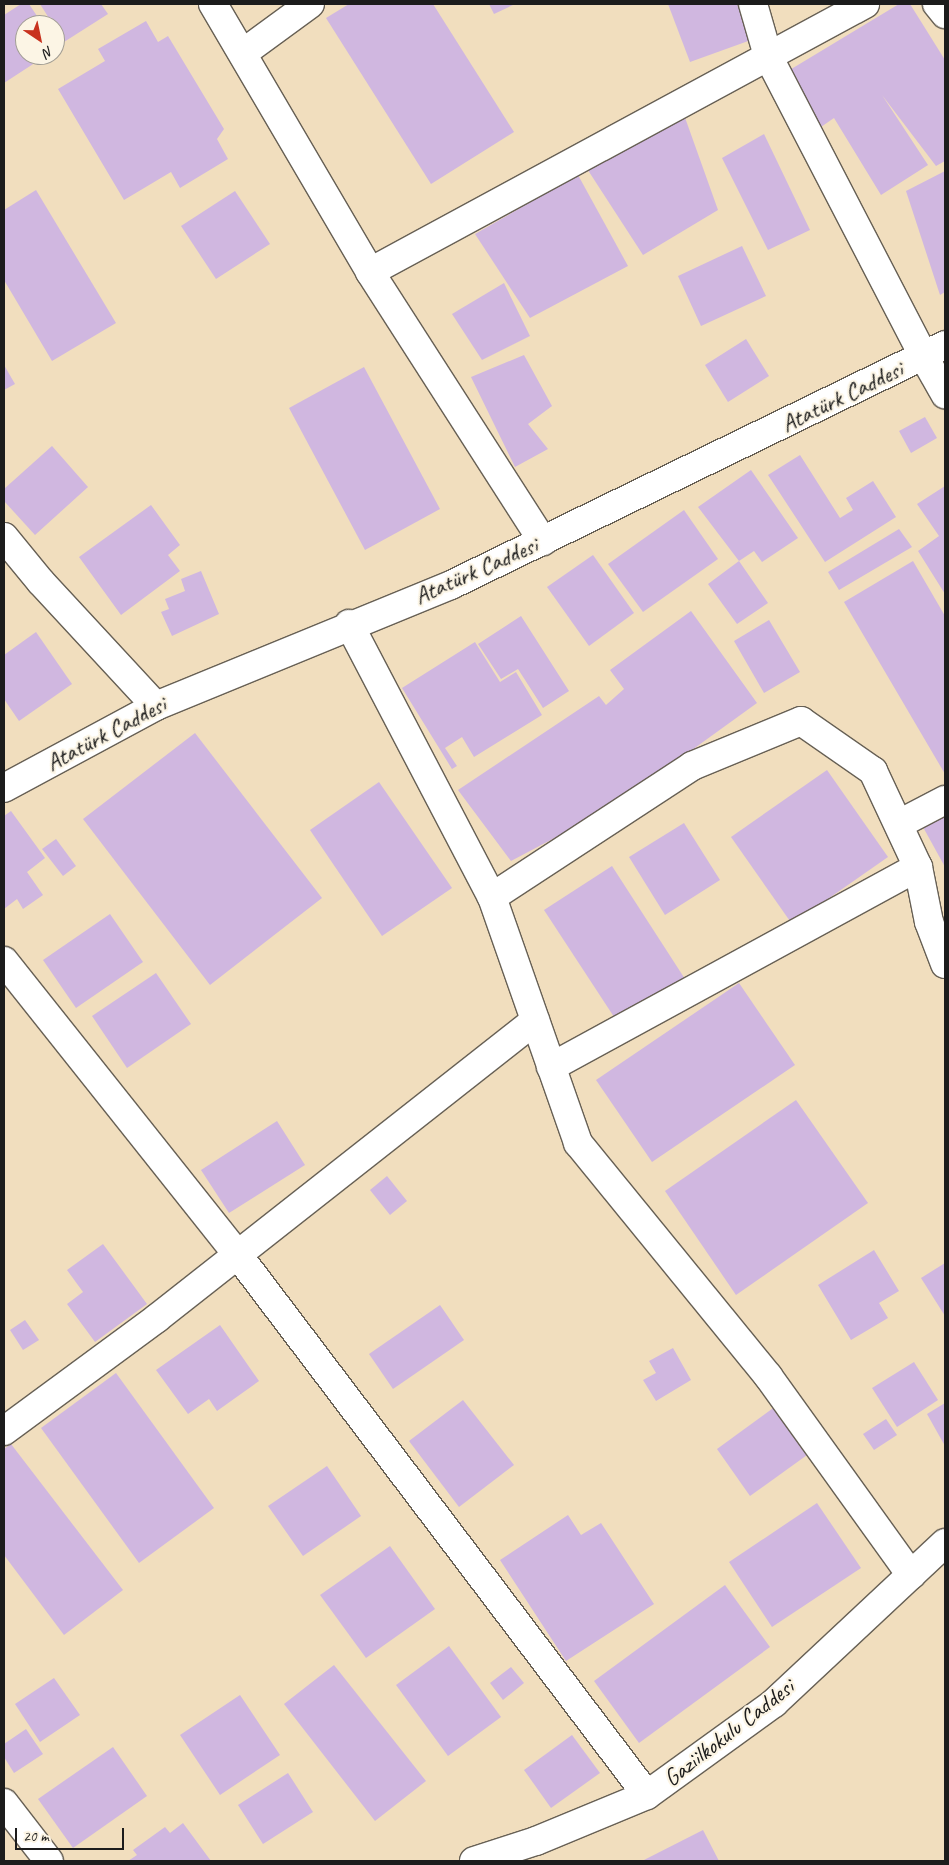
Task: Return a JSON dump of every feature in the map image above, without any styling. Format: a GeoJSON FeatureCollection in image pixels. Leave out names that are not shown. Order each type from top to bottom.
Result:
{"type":"FeatureCollection","features":[{"type":"Feature","properties":{"kind":"street"},"geometry":{"type":"LineString","coordinates":[[213,4],[370,272],[543,541]]}},
{"type":"Feature","properties":{"kind":"street"},"geometry":{"type":"LineString","coordinates":[[243,53],[310,4]]}},
{"type":"Feature","properties":{"kind":"street"},"geometry":{"type":"LineString","coordinates":[[753,4],[768,56],[935,351],[945,394]]}},
{"type":"Feature","properties":{"kind":"street"},"geometry":{"type":"LineString","coordinates":[[370,272],[865,4]]}},
{"type":"Feature","properties":{"kind":"street"},"geometry":{"type":"LineString","coordinates":[[937,4],[945,14]]}},
{"type":"Feature","properties":{"kind":"street","name":"Atatürk Caddesi"},"geometry":{"type":"LineString","coordinates":[[4,788],[156,706],[350,624],[451,585],[935,351]]}},
{"type":"Feature","properties":{"kind":"street"},"geometry":{"type":"LineString","coordinates":[[4,537],[41,582],[156,706]]}},
{"type":"Feature","properties":{"kind":"street"},"geometry":{"type":"LineString","coordinates":[[350,624],[492,897],[578,1142],[768,1376],[911,1575]]}},
{"type":"Feature","properties":{"kind":"street"},"geometry":{"type":"LineString","coordinates":[[492,897],[692,766],[801,721],[873,771],[918,867],[929,922],[945,964]]}},
{"type":"Feature","properties":{"kind":"street"},"geometry":{"type":"LineString","coordinates":[[899,824],[945,800]]}},
{"type":"Feature","properties":{"kind":"street"},"geometry":{"type":"LineString","coordinates":[[552,1067],[918,867]]}},
{"type":"Feature","properties":{"kind":"street"},"geometry":{"type":"LineString","coordinates":[[4,961],[238,1255],[647,1795]]}},
{"type":"Feature","properties":{"kind":"street"},"geometry":{"type":"LineString","coordinates":[[4,1431],[238,1255],[535,1021]]}},
{"type":"Feature","properties":{"kind":"street","name":"Gaziilkokulu Caddesi"},"geometry":{"type":"LineString","coordinates":[[474,1861],[542,1851],[647,1795],[774,1703],[945,1543]]}},
{"type":"Feature","properties":{"kind":"street"},"geometry":{"type":"LineString","coordinates":[[4,1803],[50,1861]]}},
{"type":"Feature","properties":{"kind":"building"},"geometry":{"type":"Polygon","coordinates":[[[21,4],[29,4],[36,15],[15,15],[15,65],[32,65],[4,83],[4,15],[21,4]]]}},
{"type":"Feature","properties":{"kind":"building"},"geometry":{"type":"Polygon","coordinates":[[[40,4],[101,4],[108,14],[65,41],[65,15],[47,15],[40,4]]]}},
{"type":"Feature","properties":{"kind":"building"},"geometry":{"type":"Polygon","coordinates":[[[349,4],[433,4],[514,132],[431,184],[326,18],[349,4]]]}},
{"type":"Feature","properties":{"kind":"building"},"geometry":{"type":"Polygon","coordinates":[[[489,4],[515,4],[494,14],[489,4]]]}},
{"type":"Feature","properties":{"kind":"building"},"geometry":{"type":"Polygon","coordinates":[[[668,4],[737,4],[751,40],[690,62],[668,4]]]}},
{"type":"Feature","properties":{"kind":"building"},"geometry":{"type":"Polygon","coordinates":[[[899,4],[910,4],[945,60],[945,161],[936,166],[882,95],[928,165],[881,195],[834,118],[818,129],[788,71],[899,4]]]}},
{"type":"Feature","properties":{"kind":"building"},"geometry":{"type":"Polygon","coordinates":[[[146,21],[158,42],[168,36],[224,129],[217,139],[228,159],[180,188],[171,172],[124,200],[58,89],[105,61],[98,49],[146,21]]]}},
{"type":"Feature","properties":{"kind":"building"},"geometry":{"type":"Polygon","coordinates":[[[683,112],[718,210],[643,255],[582,161],[683,112]]]}},
{"type":"Feature","properties":{"kind":"building"},"geometry":{"type":"Polygon","coordinates":[[[764,134],[810,230],[768,250],[722,158],[764,134]]]}},
{"type":"Feature","properties":{"kind":"building"},"geometry":{"type":"Polygon","coordinates":[[[945,171],[945,292],[940,295],[906,191],[945,171]]]}},
{"type":"Feature","properties":{"kind":"building"},"geometry":{"type":"Polygon","coordinates":[[[578,175],[628,266],[530,318],[475,234],[578,175]]]}},
{"type":"Feature","properties":{"kind":"building"},"geometry":{"type":"Polygon","coordinates":[[[36,190],[116,323],[52,361],[4,280],[4,210],[36,190]]]}},
{"type":"Feature","properties":{"kind":"building"},"geometry":{"type":"Polygon","coordinates":[[[235,191],[270,244],[216,279],[181,226],[235,191]]]}},
{"type":"Feature","properties":{"kind":"building"},"geometry":{"type":"Polygon","coordinates":[[[742,246],[766,296],[701,326],[678,276],[742,246]]]}},
{"type":"Feature","properties":{"kind":"building"},"geometry":{"type":"Polygon","coordinates":[[[504,283],[530,336],[482,360],[452,314],[504,283]]]}},
{"type":"Feature","properties":{"kind":"building"},"geometry":{"type":"Polygon","coordinates":[[[746,339],[769,376],[728,402],[705,365],[746,339]]]}},
{"type":"Feature","properties":{"kind":"building"},"geometry":{"type":"Polygon","coordinates":[[[524,355],[552,406],[528,424],[548,449],[515,467],[471,377],[524,355]]]}},
{"type":"Feature","properties":{"kind":"building"},"geometry":{"type":"Polygon","coordinates":[[[4,365],[15,384],[4,390],[4,365]]]}},
{"type":"Feature","properties":{"kind":"building"},"geometry":{"type":"Polygon","coordinates":[[[364,367],[440,509],[365,550],[289,408],[364,367]]]}},
{"type":"Feature","properties":{"kind":"building"},"geometry":{"type":"Polygon","coordinates":[[[925,417],[937,438],[911,453],[899,431],[925,417]]]}},
{"type":"Feature","properties":{"kind":"building"},"geometry":{"type":"Polygon","coordinates":[[[52,446],[88,487],[35,535],[4,501],[4,489],[52,446]]]}},
{"type":"Feature","properties":{"kind":"building"},"geometry":{"type":"Polygon","coordinates":[[[800,455],[840,518],[853,510],[846,498],[873,481],[896,517],[825,562],[768,475],[800,455]]]}},
{"type":"Feature","properties":{"kind":"building"},"geometry":{"type":"Polygon","coordinates":[[[751,470],[798,538],[762,562],[754,551],[739,561],[698,507],[751,470]]]}},
{"type":"Feature","properties":{"kind":"building"},"geometry":{"type":"Polygon","coordinates":[[[945,486],[945,594],[918,551],[939,536],[917,504],[945,486]]]}},
{"type":"Feature","properties":{"kind":"building"},"geometry":{"type":"Polygon","coordinates":[[[151,505],[180,545],[168,555],[180,571],[121,615],[79,557],[151,505]]]}},
{"type":"Feature","properties":{"kind":"building"},"geometry":{"type":"Polygon","coordinates":[[[684,510],[718,559],[643,612],[608,564],[684,510]]]}},
{"type":"Feature","properties":{"kind":"building"},"geometry":{"type":"Polygon","coordinates":[[[899,529],[912,547],[839,590],[828,572],[899,529]]]}},
{"type":"Feature","properties":{"kind":"building"},"geometry":{"type":"Polygon","coordinates":[[[593,555],[634,613],[589,646],[547,587],[593,555]]]}},
{"type":"Feature","properties":{"kind":"building"},"geometry":{"type":"Polygon","coordinates":[[[739,561],[768,603],[737,624],[708,584],[739,561]]]}},
{"type":"Feature","properties":{"kind":"building"},"geometry":{"type":"Polygon","coordinates":[[[913,561],[945,616],[945,774],[844,602],[913,561]]]}},
{"type":"Feature","properties":{"kind":"building"},"geometry":{"type":"Polygon","coordinates":[[[201,571],[219,614],[172,636],[161,612],[169,609],[165,599],[185,591],[181,579],[201,571]]]}},
{"type":"Feature","properties":{"kind":"building"},"geometry":{"type":"Polygon","coordinates":[[[691,611],[757,703],[613,807],[511,861],[458,790],[599,696],[606,705],[624,689],[610,670],[691,611]]]}},
{"type":"Feature","properties":{"kind":"building"},"geometry":{"type":"Polygon","coordinates":[[[521,616],[569,691],[543,708],[518,669],[501,679],[478,644],[521,616]]]}},
{"type":"Feature","properties":{"kind":"building"},"geometry":{"type":"Polygon","coordinates":[[[769,620],[800,672],[764,693],[734,641],[769,620]]]}},
{"type":"Feature","properties":{"kind":"building"},"geometry":{"type":"Polygon","coordinates":[[[36,632],[72,684],[19,721],[4,699],[4,655],[36,632]]]}},
{"type":"Feature","properties":{"kind":"building"},"geometry":{"type":"Polygon","coordinates":[[[475,642],[500,682],[516,672],[542,715],[474,757],[462,737],[445,748],[457,766],[452,769],[402,688],[475,642]]]}},
{"type":"Feature","properties":{"kind":"building"},"geometry":{"type":"Polygon","coordinates":[[[195,733],[322,898],[210,985],[83,819],[195,733]]]}},
{"type":"Feature","properties":{"kind":"building"},"geometry":{"type":"Polygon","coordinates":[[[827,770],[888,857],[792,924],[731,837],[827,770]]]}},
{"type":"Feature","properties":{"kind":"building"},"geometry":{"type":"Polygon","coordinates":[[[379,782],[452,888],[382,936],[310,830],[379,782]]]}},
{"type":"Feature","properties":{"kind":"building"},"geometry":{"type":"Polygon","coordinates":[[[11,811],[45,858],[27,872],[43,895],[23,909],[17,899],[4,909],[4,816],[11,811]]]}},
{"type":"Feature","properties":{"kind":"building"},"geometry":{"type":"Polygon","coordinates":[[[945,815],[945,867],[923,827],[945,815]]]}},
{"type":"Feature","properties":{"kind":"building"},"geometry":{"type":"Polygon","coordinates":[[[684,823],[720,880],[665,915],[629,857],[684,823]]]}},
{"type":"Feature","properties":{"kind":"building"},"geometry":{"type":"Polygon","coordinates":[[[56,839],[76,866],[63,876],[42,849],[56,839]]]}},
{"type":"Feature","properties":{"kind":"building"},"geometry":{"type":"Polygon","coordinates":[[[612,866],[685,979],[618,1023],[544,910],[612,866]]]}},
{"type":"Feature","properties":{"kind":"building"},"geometry":{"type":"Polygon","coordinates":[[[110,914],[143,962],[76,1008],[43,960],[110,914]]]}},
{"type":"Feature","properties":{"kind":"building"},"geometry":{"type":"Polygon","coordinates":[[[156,973],[191,1024],[127,1068],[92,1016],[156,973]]]}},
{"type":"Feature","properties":{"kind":"building"},"geometry":{"type":"Polygon","coordinates":[[[739,983],[795,1065],[652,1162],[596,1080],[739,983]]]}},
{"type":"Feature","properties":{"kind":"building"},"geometry":{"type":"Polygon","coordinates":[[[796,1100],[868,1203],[736,1295],[665,1191],[796,1100]]]}},
{"type":"Feature","properties":{"kind":"building"},"geometry":{"type":"Polygon","coordinates":[[[277,1121],[305,1165],[229,1213],[201,1170],[277,1121]]]}},
{"type":"Feature","properties":{"kind":"building"},"geometry":{"type":"Polygon","coordinates":[[[387,1176],[407,1201],[390,1215],[370,1190],[387,1176]]]}},
{"type":"Feature","properties":{"kind":"building"},"geometry":{"type":"Polygon","coordinates":[[[103,1244],[147,1304],[95,1342],[67,1304],[83,1292],[67,1270],[103,1244]]]}},
{"type":"Feature","properties":{"kind":"building"},"geometry":{"type":"Polygon","coordinates":[[[874,1250],[899,1291],[879,1303],[888,1318],[851,1340],[818,1285],[874,1250]]]}},
{"type":"Feature","properties":{"kind":"building"},"geometry":{"type":"Polygon","coordinates":[[[945,1263],[945,1316],[921,1278],[945,1263]]]}},
{"type":"Feature","properties":{"kind":"building"},"geometry":{"type":"Polygon","coordinates":[[[440,1305],[464,1340],[393,1389],[369,1354],[440,1305]]]}},
{"type":"Feature","properties":{"kind":"building"},"geometry":{"type":"Polygon","coordinates":[[[25,1320],[39,1340],[23,1350],[10,1330],[25,1320]]]}},
{"type":"Feature","properties":{"kind":"building"},"geometry":{"type":"Polygon","coordinates":[[[220,1325],[259,1381],[217,1411],[209,1399],[188,1414],[156,1370],[220,1325]]]}},
{"type":"Feature","properties":{"kind":"building"},"geometry":{"type":"Polygon","coordinates":[[[673,1348],[691,1380],[656,1401],[643,1380],[656,1373],[649,1361],[673,1348]]]}},
{"type":"Feature","properties":{"kind":"building"},"geometry":{"type":"Polygon","coordinates":[[[914,1362],[938,1400],[897,1427],[872,1388],[914,1362]]]}},
{"type":"Feature","properties":{"kind":"building"},"geometry":{"type":"Polygon","coordinates":[[[116,1373],[214,1508],[139,1563],[41,1428],[116,1373]]]}},
{"type":"Feature","properties":{"kind":"building"},"geometry":{"type":"Polygon","coordinates":[[[463,1400],[514,1465],[459,1507],[409,1441],[463,1400]]]}},
{"type":"Feature","properties":{"kind":"building"},"geometry":{"type":"Polygon","coordinates":[[[780,1403],[814,1450],[750,1496],[717,1449],[780,1403]]]}},
{"type":"Feature","properties":{"kind":"building"},"geometry":{"type":"Polygon","coordinates":[[[945,1403],[945,1446],[927,1414],[945,1403]]]}},
{"type":"Feature","properties":{"kind":"building"},"geometry":{"type":"Polygon","coordinates":[[[886,1419],[897,1435],[874,1450],[863,1434],[886,1419]]]}},
{"type":"Feature","properties":{"kind":"building"},"geometry":{"type":"Polygon","coordinates":[[[11,1444],[123,1590],[64,1635],[4,1555],[4,1449],[11,1444]]]}},
{"type":"Feature","properties":{"kind":"building"},"geometry":{"type":"Polygon","coordinates":[[[327,1466],[361,1516],[303,1556],[268,1506],[327,1466]]]}},
{"type":"Feature","properties":{"kind":"building"},"geometry":{"type":"Polygon","coordinates":[[[817,1503],[861,1568],[772,1627],[729,1562],[817,1503]]]}},
{"type":"Feature","properties":{"kind":"building"},"geometry":{"type":"Polygon","coordinates":[[[568,1515],[581,1535],[601,1523],[654,1604],[566,1661],[500,1560],[568,1515]]]}},
{"type":"Feature","properties":{"kind":"building"},"geometry":{"type":"Polygon","coordinates":[[[390,1546],[435,1609],[366,1658],[320,1595],[390,1546]]]}},
{"type":"Feature","properties":{"kind":"building"},"geometry":{"type":"Polygon","coordinates":[[[725,1585],[770,1647],[639,1743],[594,1681],[725,1585]]]}},
{"type":"Feature","properties":{"kind":"building"},"geometry":{"type":"Polygon","coordinates":[[[449,1646],[501,1717],[448,1756],[396,1685],[449,1646]]]}},
{"type":"Feature","properties":{"kind":"building"},"geometry":{"type":"Polygon","coordinates":[[[334,1665],[426,1781],[375,1821],[284,1704],[334,1665]]]}},
{"type":"Feature","properties":{"kind":"building"},"geometry":{"type":"Polygon","coordinates":[[[511,1667],[524,1683],[503,1700],[490,1683],[511,1667]]]}},
{"type":"Feature","properties":{"kind":"building"},"geometry":{"type":"Polygon","coordinates":[[[54,1678],[80,1715],[40,1742],[15,1704],[54,1678]]]}},
{"type":"Feature","properties":{"kind":"building"},"geometry":{"type":"Polygon","coordinates":[[[240,1695],[280,1755],[220,1795],[180,1735],[240,1695]]]}},
{"type":"Feature","properties":{"kind":"building"},"geometry":{"type":"Polygon","coordinates":[[[26,1729],[43,1754],[14,1773],[4,1757],[4,1744],[26,1729]]]}},
{"type":"Feature","properties":{"kind":"building"},"geometry":{"type":"Polygon","coordinates":[[[572,1735],[600,1773],[551,1808],[524,1770],[572,1735]]]}},
{"type":"Feature","properties":{"kind":"building"},"geometry":{"type":"Polygon","coordinates":[[[113,1747],[147,1796],[73,1848],[38,1799],[113,1747]]]}},
{"type":"Feature","properties":{"kind":"building"},"geometry":{"type":"Polygon","coordinates":[[[288,1773],[313,1812],[263,1844],[238,1805],[288,1773]]]}},
{"type":"Feature","properties":{"kind":"building"},"geometry":{"type":"Polygon","coordinates":[[[183,1823],[211,1861],[128,1861],[137,1855],[133,1850],[165,1827],[170,1833],[183,1823]]]}},
{"type":"Feature","properties":{"kind":"building"},"geometry":{"type":"Polygon","coordinates":[[[703,1830],[719,1861],[642,1861],[703,1830]]]}}]}
